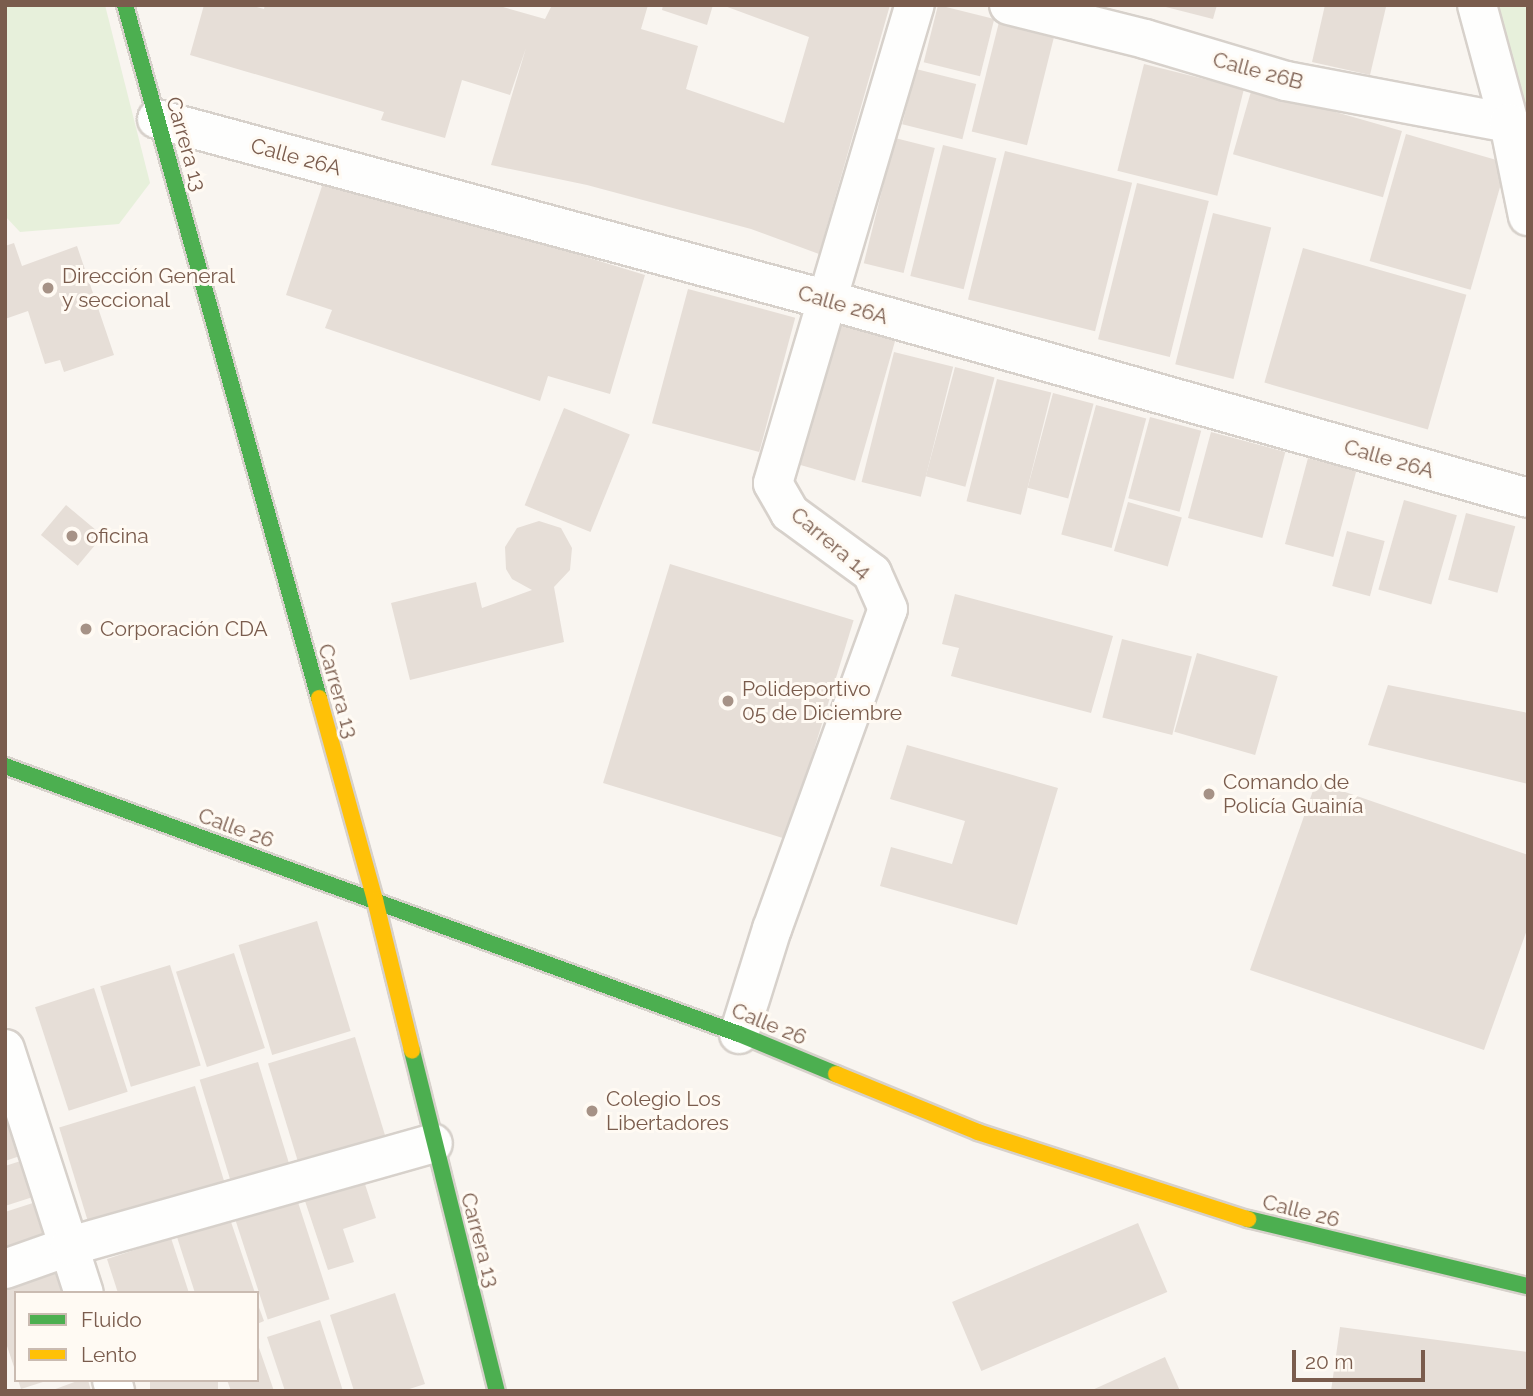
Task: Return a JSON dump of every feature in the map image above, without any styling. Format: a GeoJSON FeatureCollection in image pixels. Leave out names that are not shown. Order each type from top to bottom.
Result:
{"type":"FeatureCollection","features":[{"type":"Feature","properties":{"kind":"street","name":"Carrera 13"},"geometry":{"type":"LineString","coordinates":[[125,5],[375,901],[491,1389]]}},
{"type":"Feature","properties":{"kind":"street","name":"Carrera 14"},"geometry":{"type":"LineString","coordinates":[[739,1034],[772,929],[888,609],[872,573],[790,513],[773,483],[915,5]]}},
{"type":"Feature","properties":{"kind":"street","name":"Calle 26B"},"geometry":{"type":"LineString","coordinates":[[1010,5],[1145,39],[1286,81],[1509,123]]}},
{"type":"Feature","properties":{"kind":"street"},"geometry":{"type":"LineString","coordinates":[[1477,5],[1509,123],[1528,216]]}},
{"type":"Feature","properties":{"kind":"street","name":"Calle 26A"},"geometry":{"type":"LineString","coordinates":[[157,119],[828,300],[1528,498]]}},
{"type":"Feature","properties":{"kind":"street","name":"Calle 26"},"geometry":{"type":"LineString","coordinates":[[5,766],[739,1034],[978,1132],[1276,1228],[1528,1286]]}},
{"type":"Feature","properties":{"kind":"street"},"geometry":{"type":"LineString","coordinates":[[5,1049],[83,1291]]}},
{"type":"Feature","properties":{"kind":"street"},"geometry":{"type":"LineString","coordinates":[[5,1269],[70,1246],[433,1143]]}},
{"type":"Feature","properties":{"kind":"green space"},"geometry":{"type":"Polygon","coordinates":[[[5,5],[105,5],[150,183],[119,224],[20,232],[5,216],[5,5]]]}},
{"type":"Feature","properties":{"kind":"green space"},"geometry":{"type":"Polygon","coordinates":[[[1490,5],[1528,5],[1528,143],[1490,5]]]}},
{"type":"Feature","properties":{"kind":"building"},"geometry":{"type":"Polygon","coordinates":[[[204,5],[250,5],[264,9],[265,5],[496,5],[545,19],[552,5],[648,5],[641,29],[698,46],[686,89],[784,123],[809,37],[722,5],[890,5],[819,254],[751,229],[587,185],[491,165],[526,48],[510,95],[462,80],[445,138],[381,120],[384,112],[190,55],[204,5]]]}},
{"type":"Feature","properties":{"kind":"building"},"geometry":{"type":"Polygon","coordinates":[[[663,5],[713,5],[707,25],[662,10],[663,5]]]}},
{"type":"Feature","properties":{"kind":"building"},"geometry":{"type":"Polygon","coordinates":[[[938,5],[994,19],[980,76],[924,62],[938,5]]]}},
{"type":"Feature","properties":{"kind":"building"},"geometry":{"type":"Polygon","coordinates":[[[1158,5],[1217,5],[1213,19],[1158,5]]]}},
{"type":"Feature","properties":{"kind":"building"},"geometry":{"type":"Polygon","coordinates":[[[1325,5],[1386,7],[1370,75],[1312,62],[1325,5]]]}},
{"type":"Feature","properties":{"kind":"building"},"geometry":{"type":"Polygon","coordinates":[[[1000,18],[1055,32],[1027,145],[972,132],[1000,18]]]}},
{"type":"Feature","properties":{"kind":"building"},"geometry":{"type":"Polygon","coordinates":[[[1144,64],[1244,89],[1217,196],[1117,171],[1144,64]]]}},
{"type":"Feature","properties":{"kind":"building"},"geometry":{"type":"Polygon","coordinates":[[[916,69],[976,84],[962,139],[902,124],[916,69]]]}},
{"type":"Feature","properties":{"kind":"building"},"geometry":{"type":"Polygon","coordinates":[[[1252,88],[1402,131],[1383,197],[1233,154],[1252,88]]]}},
{"type":"Feature","properties":{"kind":"building"},"geometry":{"type":"Polygon","coordinates":[[[1406,134],[1507,163],[1471,290],[1370,261],[1406,134]]]}},
{"type":"Feature","properties":{"kind":"building"},"geometry":{"type":"Polygon","coordinates":[[[895,138],[935,148],[904,273],[864,263],[895,138]]]}},
{"type":"Feature","properties":{"kind":"building"},"geometry":{"type":"Polygon","coordinates":[[[943,145],[996,158],[964,289],[910,276],[943,145]]]}},
{"type":"Feature","properties":{"kind":"building"},"geometry":{"type":"Polygon","coordinates":[[[1005,151],[1132,183],[1095,331],[968,299],[1005,151]]]}},
{"type":"Feature","properties":{"kind":"building"},"geometry":{"type":"Polygon","coordinates":[[[325,177],[645,275],[610,394],[548,376],[540,401],[325,328],[332,310],[286,295],[325,177]]]}},
{"type":"Feature","properties":{"kind":"building"},"geometry":{"type":"Polygon","coordinates":[[[1137,183],[1209,201],[1170,357],[1098,339],[1137,183]]]}},
{"type":"Feature","properties":{"kind":"building"},"geometry":{"type":"Polygon","coordinates":[[[1213,213],[1271,228],[1233,379],[1175,364],[1213,213]]]}},
{"type":"Feature","properties":{"kind":"building","name":"Dirección General y seccional"},"geometry":{"type":"Polygon","coordinates":[[[14,243],[22,266],[77,246],[114,355],[64,372],[60,360],[45,364],[28,311],[5,319],[5,246],[14,243]]]}},
{"type":"Feature","properties":{"kind":"building"},"geometry":{"type":"Polygon","coordinates":[[[1303,248],[1466,295],[1428,429],[1264,383],[1303,248]]]}},
{"type":"Feature","properties":{"kind":"building"},"geometry":{"type":"Polygon","coordinates":[[[688,289],[795,318],[759,452],[652,423],[688,289]]]}},
{"type":"Feature","properties":{"kind":"building"},"geometry":{"type":"Polygon","coordinates":[[[835,322],[896,339],[855,481],[794,463],[835,322]]]}},
{"type":"Feature","properties":{"kind":"building"},"geometry":{"type":"Polygon","coordinates":[[[894,352],[953,367],[921,497],[862,482],[894,352]]]}},
{"type":"Feature","properties":{"kind":"building"},"geometry":{"type":"Polygon","coordinates":[[[955,367],[995,378],[965,487],[926,476],[955,367]]]}},
{"type":"Feature","properties":{"kind":"building"},"geometry":{"type":"Polygon","coordinates":[[[997,379],[1051,393],[1021,515],[967,501],[997,379]]]}},
{"type":"Feature","properties":{"kind":"building"},"geometry":{"type":"Polygon","coordinates":[[[1053,393],[1094,404],[1068,499],[1028,488],[1053,393]]]}},
{"type":"Feature","properties":{"kind":"building"},"geometry":{"type":"Polygon","coordinates":[[[1096,405],[1146,418],[1112,548],[1061,534],[1096,405]]]}},
{"type":"Feature","properties":{"kind":"building"},"geometry":{"type":"Polygon","coordinates":[[[564,408],[630,435],[590,532],[525,505],[564,408]]]}},
{"type":"Feature","properties":{"kind":"building"},"geometry":{"type":"Polygon","coordinates":[[[1150,417],[1201,431],[1179,512],[1128,498],[1150,417]]]}},
{"type":"Feature","properties":{"kind":"building"},"geometry":{"type":"Polygon","coordinates":[[[1211,432],[1285,452],[1262,538],[1188,518],[1211,432]]]}},
{"type":"Feature","properties":{"kind":"building"},"geometry":{"type":"Polygon","coordinates":[[[1308,458],[1356,471],[1333,557],[1285,544],[1308,458]]]}},
{"type":"Feature","properties":{"kind":"building"},"geometry":{"type":"Polygon","coordinates":[[[1404,500],[1457,515],[1431,605],[1378,589],[1404,500]]]}},
{"type":"Feature","properties":{"kind":"building"},"geometry":{"type":"Polygon","coordinates":[[[1128,502],[1182,517],[1168,566],[1114,551],[1128,502]]]}},
{"type":"Feature","properties":{"kind":"building","name":"oficina"},"geometry":{"type":"Polygon","coordinates":[[[66,505],[103,536],[78,566],[41,535],[66,505]]]}},
{"type":"Feature","properties":{"kind":"building"},"geometry":{"type":"Polygon","coordinates":[[[1466,513],[1515,526],[1497,593],[1448,580],[1466,513]]]}},
{"type":"Feature","properties":{"kind":"building"},"geometry":{"type":"Polygon","coordinates":[[[539,521],[561,528],[572,548],[570,570],[554,587],[564,642],[410,680],[391,603],[476,582],[482,608],[532,590],[512,579],[506,569],[505,547],[517,528],[539,521]]]}},
{"type":"Feature","properties":{"kind":"building"},"geometry":{"type":"Polygon","coordinates":[[[1347,531],[1385,541],[1370,596],[1332,586],[1347,531]]]}},
{"type":"Feature","properties":{"kind":"building","name":"Polideportivo 05 de Diciembre"},"geometry":{"type":"Polygon","coordinates":[[[670,564],[854,620],[787,839],[603,783],[670,564]]]}},
{"type":"Feature","properties":{"kind":"building"},"geometry":{"type":"Polygon","coordinates":[[[955,594],[1113,636],[1091,713],[951,676],[959,648],[942,644],[955,594]]]}},
{"type":"Feature","properties":{"kind":"building"},"geometry":{"type":"Polygon","coordinates":[[[1122,639],[1192,656],[1172,735],[1102,718],[1122,639]]]}},
{"type":"Feature","properties":{"kind":"building"},"geometry":{"type":"Polygon","coordinates":[[[1197,653],[1278,676],[1255,755],[1174,732],[1197,653]]]}},
{"type":"Feature","properties":{"kind":"building"},"geometry":{"type":"Polygon","coordinates":[[[1388,685],[1528,713],[1528,784],[1368,745],[1388,685]]]}},
{"type":"Feature","properties":{"kind":"building"},"geometry":{"type":"Polygon","coordinates":[[[907,745],[1058,788],[1017,925],[880,886],[891,847],[952,864],[965,821],[890,799],[907,745]]]}},
{"type":"Feature","properties":{"kind":"building"},"geometry":{"type":"Polygon","coordinates":[[[1316,782],[1528,855],[1528,927],[1484,1050],[1250,970],[1316,782]]]}},
{"type":"Feature","properties":{"kind":"building"},"geometry":{"type":"Polygon","coordinates":[[[317,921],[351,1031],[272,1055],[239,945],[317,921]]]}},
{"type":"Feature","properties":{"kind":"building"},"geometry":{"type":"Polygon","coordinates":[[[234,953],[265,1048],[207,1067],[176,972],[234,953]]]}},
{"type":"Feature","properties":{"kind":"building"},"geometry":{"type":"Polygon","coordinates":[[[170,965],[201,1065],[131,1087],[100,986],[170,965]]]}},
{"type":"Feature","properties":{"kind":"building"},"geometry":{"type":"Polygon","coordinates":[[[94,988],[128,1092],[69,1111],[35,1007],[94,988]]]}},
{"type":"Feature","properties":{"kind":"building"},"geometry":{"type":"Polygon","coordinates":[[[355,1037],[387,1142],[300,1169],[268,1064],[355,1037]]]}},
{"type":"Feature","properties":{"kind":"building"},"geometry":{"type":"Polygon","coordinates":[[[258,1062],[291,1171],[233,1189],[200,1080],[258,1062]]]}},
{"type":"Feature","properties":{"kind":"building"},"geometry":{"type":"Polygon","coordinates":[[[195,1086],[225,1184],[89,1225],[59,1128],[195,1086]]]}},
{"type":"Feature","properties":{"kind":"building"},"geometry":{"type":"Polygon","coordinates":[[[9,1116],[23,1155],[5,1161],[5,1117],[9,1116]]]}},
{"type":"Feature","properties":{"kind":"building"},"geometry":{"type":"Polygon","coordinates":[[[27,1159],[39,1195],[5,1206],[5,1166],[27,1159]]]}},
{"type":"Feature","properties":{"kind":"building"},"geometry":{"type":"Polygon","coordinates":[[[362,1175],[376,1218],[343,1229],[354,1262],[328,1270],[303,1195],[362,1175]]]}},
{"type":"Feature","properties":{"kind":"building"},"geometry":{"type":"Polygon","coordinates":[[[294,1190],[330,1299],[268,1319],[232,1210],[294,1190]]]}},
{"type":"Feature","properties":{"kind":"building"},"geometry":{"type":"Polygon","coordinates":[[[39,1201],[54,1244],[5,1260],[5,1212],[39,1201]]]}},
{"type":"Feature","properties":{"kind":"building"},"geometry":{"type":"Polygon","coordinates":[[[229,1216],[254,1291],[194,1291],[176,1234],[229,1216]]]}},
{"type":"Feature","properties":{"kind":"building"},"geometry":{"type":"Polygon","coordinates":[[[1138,1223],[1167,1292],[981,1371],[952,1302],[1138,1223]]]}},
{"type":"Feature","properties":{"kind":"building"},"geometry":{"type":"Polygon","coordinates":[[[171,1238],[188,1291],[117,1291],[107,1259],[171,1238]]]}},
{"type":"Feature","properties":{"kind":"building"},"geometry":{"type":"Polygon","coordinates":[[[55,1265],[63,1291],[14,1291],[14,1367],[5,1340],[5,1281],[55,1265]]]}},
{"type":"Feature","properties":{"kind":"building"},"geometry":{"type":"Polygon","coordinates":[[[395,1293],[425,1384],[403,1391],[354,1391],[330,1315],[395,1293]]]}},
{"type":"Feature","properties":{"kind":"building"},"geometry":{"type":"Polygon","coordinates":[[[259,1307],[264,1321],[259,1323],[259,1307]]]}},
{"type":"Feature","properties":{"kind":"building"},"geometry":{"type":"Polygon","coordinates":[[[320,1320],[343,1391],[285,1391],[267,1337],[320,1320]]]}},
{"type":"Feature","properties":{"kind":"building"},"geometry":{"type":"Polygon","coordinates":[[[1340,1327],[1528,1352],[1528,1391],[1331,1391],[1340,1327]]]}},
{"type":"Feature","properties":{"kind":"building"},"geometry":{"type":"Polygon","coordinates":[[[259,1348],[274,1391],[231,1391],[228,1382],[259,1382],[259,1348]]]}},
{"type":"Feature","properties":{"kind":"building"},"geometry":{"type":"Polygon","coordinates":[[[1165,1357],[1180,1391],[1090,1391],[1165,1357]]]}},
{"type":"Feature","properties":{"kind":"building"},"geometry":{"type":"Polygon","coordinates":[[[19,1382],[43,1382],[21,1389],[19,1382]]]}},
{"type":"Feature","properties":{"kind":"building"},"geometry":{"type":"Polygon","coordinates":[[[75,1382],[89,1382],[91,1391],[50,1391],[75,1382]]]}},
{"type":"Feature","properties":{"kind":"building"},"geometry":{"type":"Polygon","coordinates":[[[150,1382],[218,1382],[218,1391],[150,1391],[150,1382]]]}},
{"type":"Feature","properties":{"kind":"traffic: fast"},"geometry":{"type":"LineString","coordinates":[[125,5],[319,698]]}},
{"type":"Feature","properties":{"kind":"traffic: fast"},"geometry":{"type":"LineString","coordinates":[[5,766],[739,1034],[836,1074]]}},
{"type":"Feature","properties":{"kind":"traffic: fast"},"geometry":{"type":"LineString","coordinates":[[412,1051],[497,1391]]}},
{"type":"Feature","properties":{"kind":"traffic: fast"},"geometry":{"type":"LineString","coordinates":[[1248,1219],[1528,1286]]}},
{"type":"Feature","properties":{"kind":"traffic: slow"},"geometry":{"type":"LineString","coordinates":[[319,698],[375,900],[412,1051]]}},
{"type":"Feature","properties":{"kind":"traffic: slow"},"geometry":{"type":"LineString","coordinates":[[836,1074],[978,1132],[1248,1219]]}},
{"type":"Feature","properties":{"kind":"place","name":"Dirección General y seccional"},"geometry":{"type":"Point","coordinates":[48,288]}},
{"type":"Feature","properties":{"kind":"place","name":"oficina"},"geometry":{"type":"Point","coordinates":[72,536]}},
{"type":"Feature","properties":{"kind":"place","name":"Corporación CDA"},"geometry":{"type":"Point","coordinates":[86,629]}},
{"type":"Feature","properties":{"kind":"place","name":"Polideportivo 05 de Diciembre"},"geometry":{"type":"Point","coordinates":[728,701]}},
{"type":"Feature","properties":{"kind":"place","name":"Comando de Policía Guainía"},"geometry":{"type":"Point","coordinates":[1209,794]}},
{"type":"Feature","properties":{"kind":"place","name":"Colegio Los Libertadores"},"geometry":{"type":"Point","coordinates":[592,1111]}}]}
